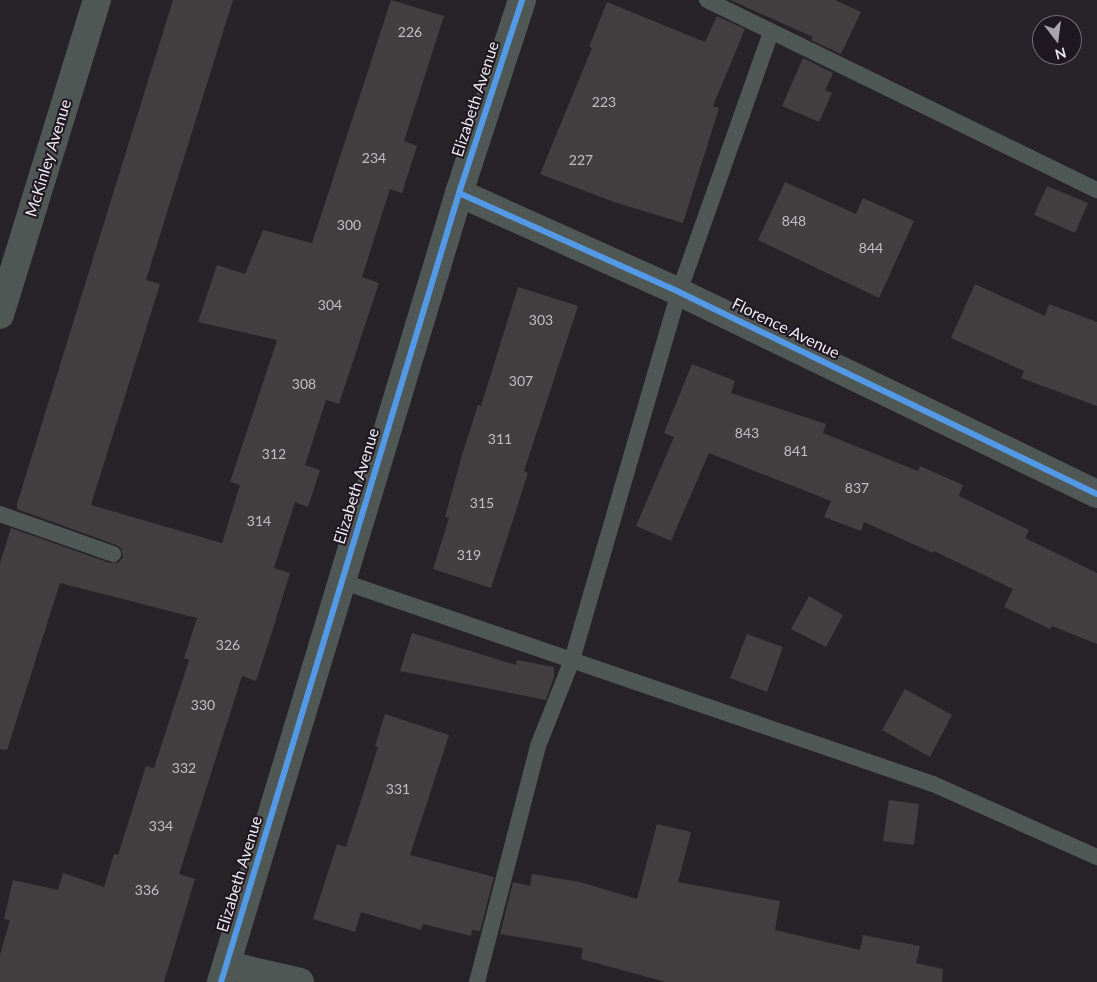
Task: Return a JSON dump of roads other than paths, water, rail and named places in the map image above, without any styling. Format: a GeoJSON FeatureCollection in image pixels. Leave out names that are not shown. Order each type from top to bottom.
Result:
{"type":"FeatureCollection","features":[{"type":"Feature","properties":{"kind":"street","name":"McKinley Avenue"},"geometry":{"type":"LineString","coordinates":[[0,315],[7,266],[97,0]]}},
{"type":"Feature","properties":{"kind":"street","name":"Elizabeth Avenue"},"geometry":{"type":"LineString","coordinates":[[224,974],[459,192],[522,0]]}},
{"type":"Feature","properties":{"kind":"street","name":"Florence Avenue"},"geometry":{"type":"LineString","coordinates":[[459,192],[679,292],[1097,494]]}},
{"type":"Feature","properties":{"kind":"street"},"geometry":{"type":"LineString","coordinates":[[224,974],[300,982]]}},
{"type":"Feature","properties":{"kind":"lane"},"geometry":{"type":"LineString","coordinates":[[707,0],[1097,190]]}},
{"type":"Feature","properties":{"kind":"lane"},"geometry":{"type":"LineString","coordinates":[[477,982],[538,746],[572,660],[679,292],[771,32]]}},
{"type":"Feature","properties":{"kind":"lane"},"geometry":{"type":"LineString","coordinates":[[0,514],[112,554]]}},
{"type":"Feature","properties":{"kind":"lane"},"geometry":{"type":"LineString","coordinates":[[341,581],[933,784],[1097,857]]}}]}
